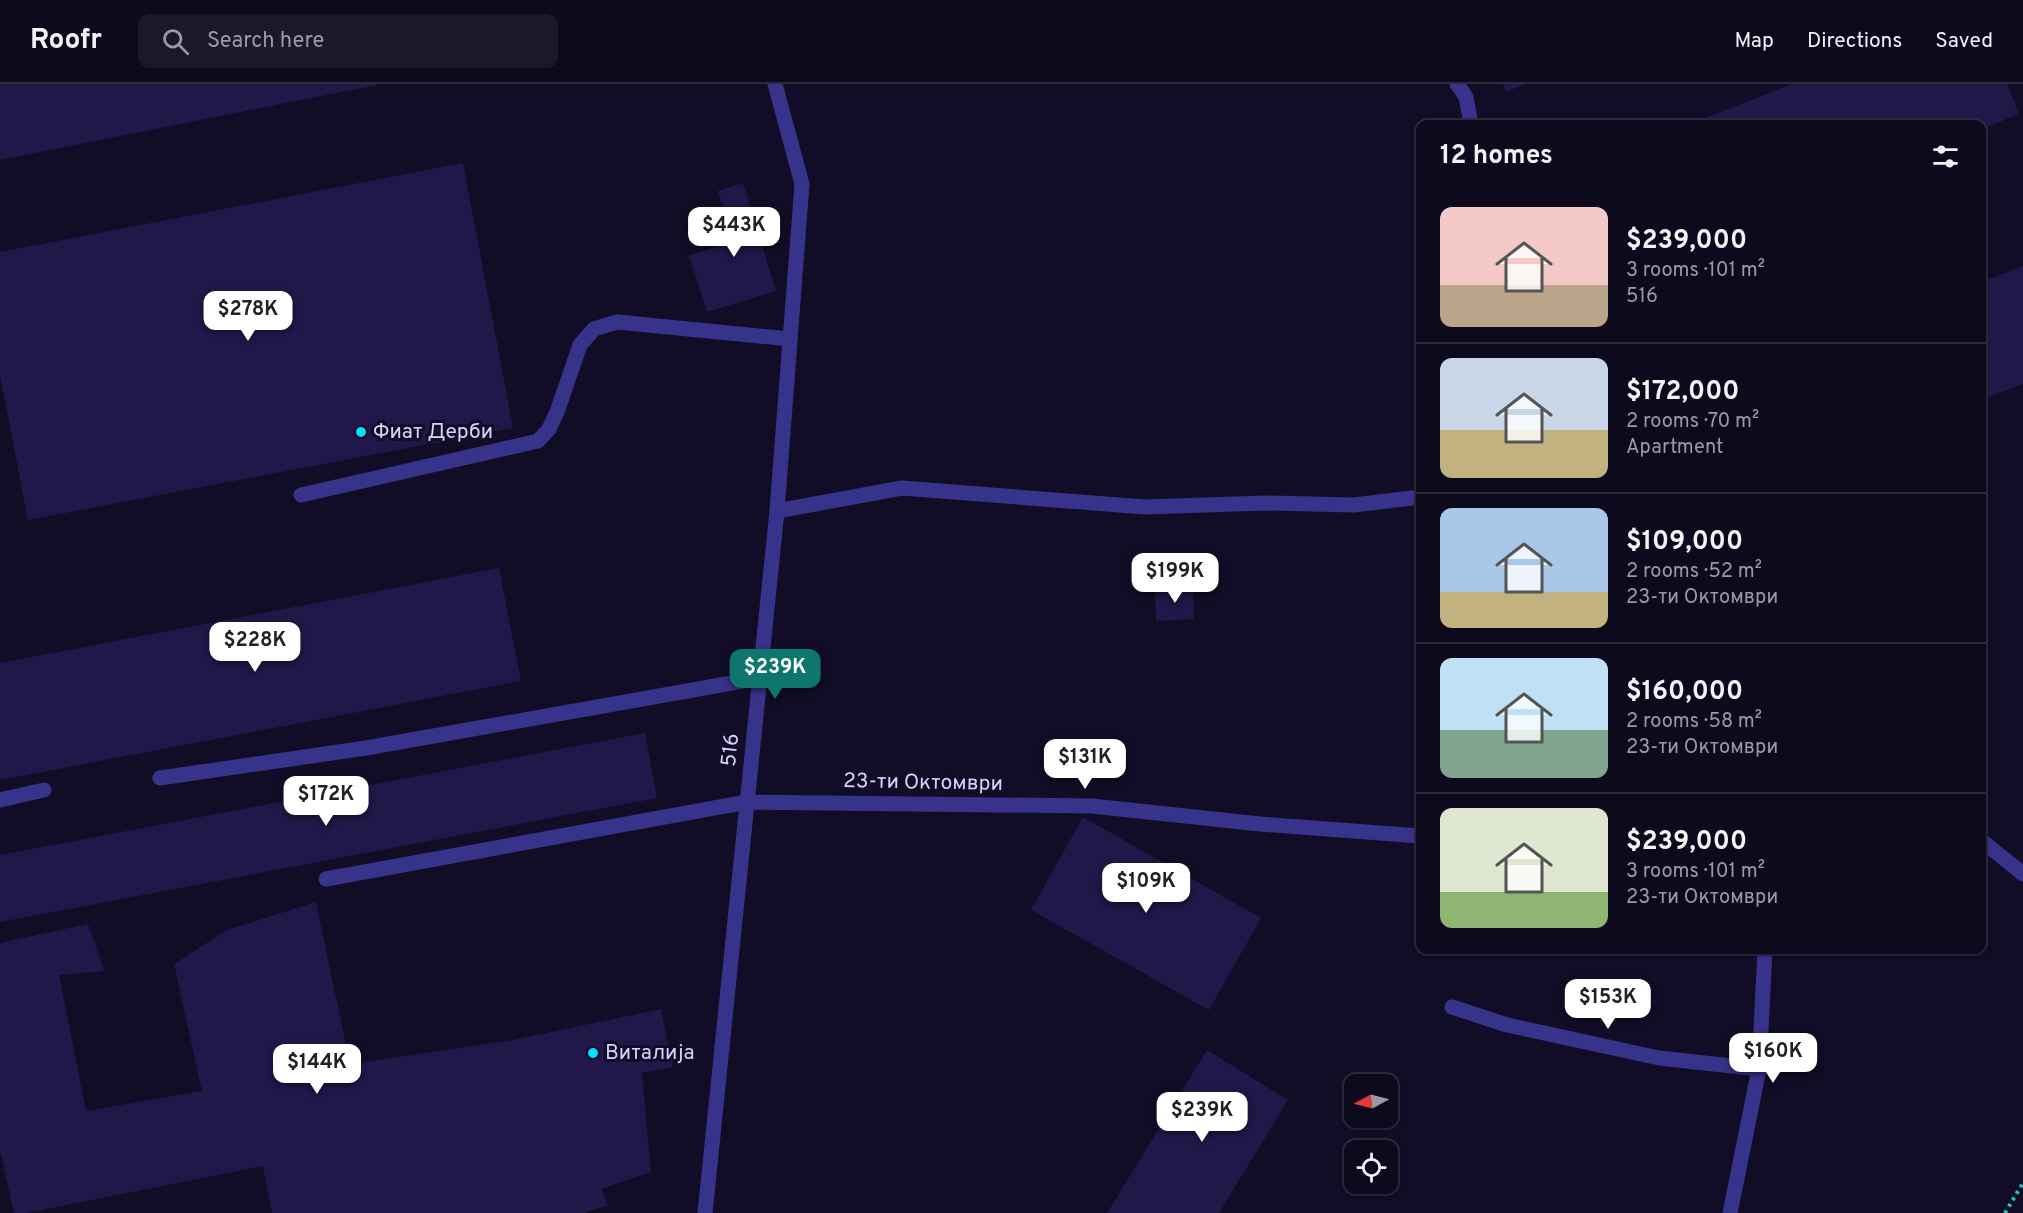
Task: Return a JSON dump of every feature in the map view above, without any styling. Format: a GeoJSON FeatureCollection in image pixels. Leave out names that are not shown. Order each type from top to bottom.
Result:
{"type":"FeatureCollection","features":[{"type":"Feature","properties":{"kind":"street","name":"516"},"geometry":{"type":"LineString","coordinates":[[705,1213],[777,511],[802,183],[775,84]]}},
{"type":"Feature","properties":{"kind":"street"},"geometry":{"type":"LineString","coordinates":[[1457,84],[1466,97],[1470,120]]}},
{"type":"Feature","properties":{"kind":"street"},"geometry":{"type":"LineString","coordinates":[[302,495],[538,441],[553,421],[580,345],[594,329],[617,322],[790,339]]}},
{"type":"Feature","properties":{"kind":"street"},"geometry":{"type":"LineString","coordinates":[[777,511],[902,488],[1145,507],[1265,503],[1354,505],[1416,497]]}},
{"type":"Feature","properties":{"kind":"street"},"geometry":{"type":"LineString","coordinates":[[160,778],[366,748],[760,678]]}},
{"type":"Feature","properties":{"kind":"street"},"geometry":{"type":"LineString","coordinates":[[0,800],[44,790]]}},
{"type":"Feature","properties":{"kind":"street","name":"23-ти Октомври"},"geometry":{"type":"LineString","coordinates":[[326,879],[747,802],[1092,806],[1260,824],[1416,836]]}},
{"type":"Feature","properties":{"kind":"street"},"geometry":{"type":"LineString","coordinates":[[1986,844],[2023,874]]}},
{"type":"Feature","properties":{"kind":"street"},"geometry":{"type":"LineString","coordinates":[[1730,1213],[1759,1069],[1765,954]]}},
{"type":"Feature","properties":{"kind":"street"},"geometry":{"type":"LineString","coordinates":[[1452,1007],[1507,1025],[1659,1058],[1759,1069]]}},
{"type":"Feature","properties":{"kind":"path"},"geometry":{"type":"LineString","coordinates":[[2005,1213],[2023,1183]]}},
{"type":"Feature","properties":{"kind":"building"},"geometry":{"type":"Polygon","coordinates":[[[0,84],[376,84],[377,85],[0,160],[0,84]]]}},
{"type":"Feature","properties":{"kind":"building"},"geometry":{"type":"Polygon","coordinates":[[[1503,84],[1525,84],[1506,92],[1503,84]]]}},
{"type":"Feature","properties":{"kind":"building"},"geometry":{"type":"Polygon","coordinates":[[[1792,84],[2007,84],[2019,114],[1986,127],[1986,120],[1700,120],[1792,84]]]}},
{"type":"Feature","properties":{"kind":"building"},"geometry":{"type":"Polygon","coordinates":[[[463,163],[513,428],[28,520],[0,375],[0,252],[463,163]]]}},
{"type":"Feature","properties":{"kind":"building"},"geometry":{"type":"Polygon","coordinates":[[[743,183],[776,291],[707,312],[689,255],[733,242],[718,191],[743,183]]]}},
{"type":"Feature","properties":{"kind":"building"},"geometry":{"type":"Polygon","coordinates":[[[2023,266],[2023,384],[1986,398],[1986,280],[2023,266]]]}},
{"type":"Feature","properties":{"kind":"building"},"geometry":{"type":"Polygon","coordinates":[[[499,568],[521,681],[0,780],[0,663],[499,568]]]}},
{"type":"Feature","properties":{"kind":"building"},"geometry":{"type":"Polygon","coordinates":[[[1193,586],[1194,619],[1156,621],[1155,588],[1193,586]]]}},
{"type":"Feature","properties":{"kind":"building"},"geometry":{"type":"Polygon","coordinates":[[[645,733],[657,798],[0,922],[0,855],[645,733]]]}},
{"type":"Feature","properties":{"kind":"building"},"geometry":{"type":"Polygon","coordinates":[[[1083,817],[1261,918],[1209,1010],[1031,910],[1083,817]]]}},
{"type":"Feature","properties":{"kind":"building"},"geometry":{"type":"Polygon","coordinates":[[[316,902],[350,1064],[513,1040],[661,1009],[673,1067],[642,1073],[651,1172],[601,1189],[608,1205],[584,1213],[272,1213],[263,1166],[26,1213],[14,1213],[0,1150],[0,943],[88,924],[104,971],[59,975],[86,1111],[202,1091],[174,964],[227,930],[316,902]]]}},
{"type":"Feature","properties":{"kind":"building"},"geometry":{"type":"Polygon","coordinates":[[[1207,1050],[1288,1100],[1219,1213],[1107,1213],[1207,1050]]]}},
{"type":"Feature","properties":{"kind":"place","name":"Фиат Дерби"},"geometry":{"type":"Point","coordinates":[361,432]}},
{"type":"Feature","properties":{"kind":"place","name":"Виталија"},"geometry":{"type":"Point","coordinates":[593,1053]}}]}
